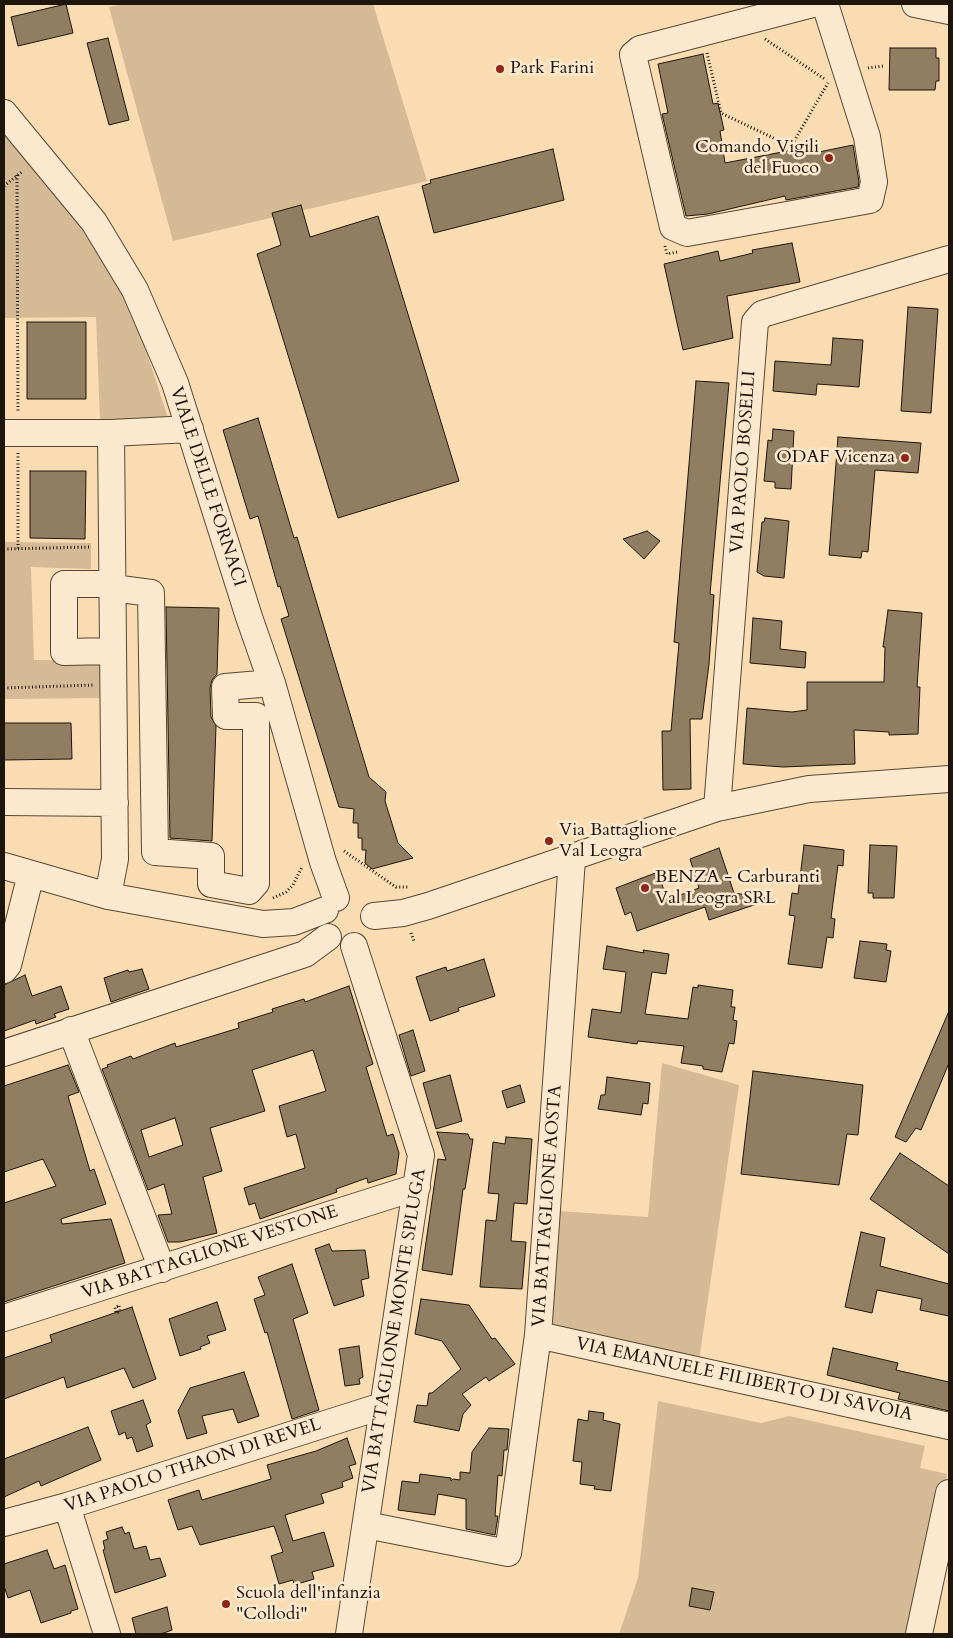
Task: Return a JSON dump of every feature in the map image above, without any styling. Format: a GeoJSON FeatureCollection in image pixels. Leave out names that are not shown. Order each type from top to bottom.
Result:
{"type":"FeatureCollection","features":[{"type":"Feature","properties":{"kind":"street"},"geometry":{"type":"LineString","coordinates":[[813,4],[703,31],[640,49],[633,55],[673,227],[687,233],[870,200],[874,182],[867,137],[838,78],[825,4]]}},
{"type":"Feature","properties":{"kind":"street"},"geometry":{"type":"LineString","coordinates":[[915,4],[949,11]]}},
{"type":"Feature","properties":{"kind":"street","name":"VIALE DELLE FORNACI"},"geometry":{"type":"LineString","coordinates":[[4,113],[94,222],[135,290],[175,383],[249,618],[272,683],[320,848],[331,904]]}},
{"type":"Feature","properties":{"kind":"street","name":"VIA PAOLO BOSELLI"},"geometry":{"type":"LineString","coordinates":[[717,808],[755,322],[762,314],[949,260]]}},
{"type":"Feature","properties":{"kind":"street"},"geometry":{"type":"LineString","coordinates":[[11,433],[111,433],[190,429]]}},
{"type":"Feature","properties":{"kind":"street"},"geometry":{"type":"LineString","coordinates":[[108,896],[115,859],[111,433]]}},
{"type":"Feature","properties":{"kind":"street"},"geometry":{"type":"LineString","coordinates":[[113,651],[64,652],[64,584],[113,586],[151,593],[155,852],[211,856],[211,884],[249,891],[256,883],[256,716],[226,716],[225,687],[272,683]]}},
{"type":"Feature","properties":{"kind":"street"},"geometry":{"type":"LineString","coordinates":[[374,916],[420,908],[572,859],[717,808],[809,789],[949,779]]}},
{"type":"Feature","properties":{"kind":"street"},"geometry":{"type":"LineString","coordinates":[[4,802],[115,803]]}},
{"type":"Feature","properties":{"kind":"street","name":"VIA BATTAGLIONE AOSTA"},"geometry":{"type":"LineString","coordinates":[[366,1525],[508,1553],[538,1335],[572,859]]}},
{"type":"Feature","properties":{"kind":"street"},"geometry":{"type":"LineString","coordinates":[[4,866],[108,896],[263,924],[294,922],[348,894],[360,897],[370,905],[374,916],[374,926],[370,935],[363,942],[354,946],[340,945],[328,937],[322,919],[331,904]]}},
{"type":"Feature","properties":{"kind":"street"},"geometry":{"type":"LineString","coordinates":[[4,970],[8,965],[31,874]]}},
{"type":"Feature","properties":{"kind":"street"},"geometry":{"type":"LineString","coordinates":[[4,1054],[71,1030],[305,954],[328,937]]}},
{"type":"Feature","properties":{"kind":"street","name":"VIA BATTAGLIONE MONTE SPLUGA"},"geometry":{"type":"LineString","coordinates":[[349,1634],[421,1156],[354,946]]}},
{"type":"Feature","properties":{"kind":"street"},"geometry":{"type":"LineString","coordinates":[[71,1030],[162,1270]]}},
{"type":"Feature","properties":{"kind":"street","name":"VIA BATTAGLIONE VESTONE"},"geometry":{"type":"LineString","coordinates":[[4,1318],[162,1270],[417,1187]]}},
{"type":"Feature","properties":{"kind":"street","name":"VIA EMANUELE FILIBERTO DI SAVOIA"},"geometry":{"type":"LineString","coordinates":[[538,1335],[949,1426]]}},
{"type":"Feature","properties":{"kind":"street","name":"VIA PAOLO THAON DI REVEL"},"geometry":{"type":"LineString","coordinates":[[4,1523],[67,1506],[382,1406]]}},
{"type":"Feature","properties":{"kind":"street"},"geometry":{"type":"LineString","coordinates":[[919,1634],[949,1493]]}},
{"type":"Feature","properties":{"kind":"street"},"geometry":{"type":"LineString","coordinates":[[67,1506],[107,1634]]}},
{"type":"Feature","properties":{"kind":"path"},"geometry":{"type":"LineString","coordinates":[[703,31],[721,113],[788,145],[793,144],[838,78],[860,68],[883,66]]}},
{"type":"Feature","properties":{"kind":"path"},"geometry":{"type":"LineString","coordinates":[[759,35],[838,78]]}},
{"type":"Feature","properties":{"kind":"path"},"geometry":{"type":"LineString","coordinates":[[18,175],[11,433],[18,549]]}},
{"type":"Feature","properties":{"kind":"path"},"geometry":{"type":"LineString","coordinates":[[4,549],[112,547]]}},
{"type":"Feature","properties":{"kind":"path"},"geometry":{"type":"LineString","coordinates":[[4,688],[114,685]]}},
{"type":"Feature","properties":{"kind":"path"},"geometry":{"type":"LineString","coordinates":[[269,900],[286,892],[293,884],[311,852],[336,842],[345,853],[396,887],[417,886]]}},
{"type":"Feature","properties":{"kind":"shaded area"},"geometry":{"type":"Polygon","coordinates":[[[124,4],[373,4],[427,181],[173,241],[109,7],[124,4]]]}},
{"type":"Feature","properties":{"kind":"shaded area"},"geometry":{"type":"Polygon","coordinates":[[[4,133],[86,233],[121,290],[137,323],[170,424],[100,421],[96,317],[4,318],[4,133]]]}},
{"type":"Feature","properties":{"kind":"shaded area"},"geometry":{"type":"Polygon","coordinates":[[[4,542],[91,543],[91,569],[31,567],[34,660],[103,661],[102,698],[4,699],[4,542]]]}},
{"type":"Feature","properties":{"kind":"shaded area"},"geometry":{"type":"Polygon","coordinates":[[[662,1063],[739,1085],[699,1361],[549,1328],[559,1211],[648,1217],[662,1063]]]}},
{"type":"Feature","properties":{"kind":"shaded area"},"geometry":{"type":"Polygon","coordinates":[[[658,1401],[761,1423],[789,1416],[925,1446],[920,1468],[947,1474],[911,1634],[619,1634],[638,1578],[658,1401]]]}},
{"type":"Feature","properties":{"kind":"building"},"geometry":{"type":"Polygon","coordinates":[[[66,4],[73,33],[18,46],[11,17],[66,4]]]}},
{"type":"Feature","properties":{"kind":"building"},"geometry":{"type":"Polygon","coordinates":[[[108,38],[129,120],[109,125],[87,43],[108,38]]]}},
{"type":"Feature","properties":{"kind":"building"},"geometry":{"type":"Polygon","coordinates":[[[890,48],[936,48],[936,58],[939,58],[939,81],[936,81],[935,90],[889,90],[890,48]]]}},
{"type":"Feature","properties":{"kind":"building"},"geometry":{"type":"Polygon","coordinates":[[[703,54],[713,104],[718,103],[724,130],[720,131],[725,163],[808,147],[809,154],[853,145],[859,182],[858,187],[786,200],[785,196],[708,214],[686,216],[662,114],[668,113],[658,64],[703,54]]]}},
{"type":"Feature","properties":{"kind":"building"},"geometry":{"type":"Polygon","coordinates":[[[553,149],[564,200],[434,233],[422,186],[431,183],[430,180],[553,149]]]}},
{"type":"Feature","properties":{"kind":"building"},"geometry":{"type":"Polygon","coordinates":[[[301,205],[310,237],[378,216],[459,481],[338,518],[257,254],[281,245],[272,213],[301,205]]]}},
{"type":"Feature","properties":{"kind":"building"},"geometry":{"type":"Polygon","coordinates":[[[792,243],[800,282],[727,296],[733,338],[683,350],[664,264],[718,251],[720,261],[753,253],[752,250],[792,243]]]}},
{"type":"Feature","properties":{"kind":"building"},"geometry":{"type":"Polygon","coordinates":[[[908,307],[938,309],[931,413],[901,411],[908,307]]]}},
{"type":"Feature","properties":{"kind":"building"},"geometry":{"type":"Polygon","coordinates":[[[27,322],[86,322],[86,399],[27,399],[27,322]]]}},
{"type":"Feature","properties":{"kind":"building"},"geometry":{"type":"Polygon","coordinates":[[[833,338],[863,340],[859,387],[817,384],[816,395],[773,391],[775,361],[831,365],[833,338]]]}},
{"type":"Feature","properties":{"kind":"building"},"geometry":{"type":"Polygon","coordinates":[[[696,381],[729,383],[710,594],[714,595],[709,664],[702,719],[690,719],[691,789],[663,790],[662,731],[671,731],[679,643],[674,642],[696,381]]]}},
{"type":"Feature","properties":{"kind":"building"},"geometry":{"type":"Polygon","coordinates":[[[258,418],[294,538],[297,537],[369,777],[386,792],[385,801],[398,843],[413,858],[372,869],[365,863],[366,850],[362,850],[362,838],[358,838],[358,823],[353,823],[354,809],[339,807],[281,619],[289,616],[280,586],[278,587],[258,516],[250,519],[223,430],[258,418]]]}},
{"type":"Feature","properties":{"kind":"building"},"geometry":{"type":"Polygon","coordinates":[[[773,429],[794,431],[791,489],[775,488],[775,482],[764,481],[768,440],[772,441],[773,429]]]}},
{"type":"Feature","properties":{"kind":"building"},"geometry":{"type":"Polygon","coordinates":[[[838,437],[921,443],[918,473],[875,470],[868,552],[862,551],[861,558],[829,555],[838,437]]]}},
{"type":"Feature","properties":{"kind":"building"},"geometry":{"type":"Polygon","coordinates":[[[30,471],[86,471],[85,539],[30,538],[30,471]]]}},
{"type":"Feature","properties":{"kind":"building"},"geometry":{"type":"Polygon","coordinates":[[[765,518],[789,521],[784,578],[764,576],[757,572],[762,522],[764,522],[765,518]]]}},
{"type":"Feature","properties":{"kind":"building"},"geometry":{"type":"Polygon","coordinates":[[[647,531],[660,541],[644,559],[623,539],[647,531]]]}},
{"type":"Feature","properties":{"kind":"building"},"geometry":{"type":"Polygon","coordinates":[[[166,607],[219,608],[217,674],[212,680],[210,688],[211,717],[216,726],[212,841],[170,838],[166,607]]]}},
{"type":"Feature","properties":{"kind":"building"},"geometry":{"type":"Polygon","coordinates":[[[888,610],[922,613],[917,687],[920,687],[918,734],[889,735],[889,732],[854,730],[855,764],[783,767],[743,764],[747,708],[792,712],[807,710],[807,682],[884,682],[885,647],[883,647],[888,610]]]}},
{"type":"Feature","properties":{"kind":"building"},"geometry":{"type":"Polygon","coordinates":[[[753,618],[782,621],[780,649],[806,652],[805,668],[750,663],[753,618]]]}},
{"type":"Feature","properties":{"kind":"building"},"geometry":{"type":"Polygon","coordinates":[[[4,723],[71,723],[72,759],[4,760],[4,723]]]}},
{"type":"Feature","properties":{"kind":"building"},"geometry":{"type":"Polygon","coordinates":[[[804,845],[844,850],[843,866],[838,865],[831,918],[835,919],[833,938],[827,937],[822,968],[788,964],[795,916],[789,915],[792,893],[798,894],[804,845]]]}},
{"type":"Feature","properties":{"kind":"building"},"geometry":{"type":"Polygon","coordinates":[[[870,845],[897,846],[894,898],[873,898],[873,893],[868,893],[870,845]]]}},
{"type":"Feature","properties":{"kind":"building"},"geometry":{"type":"Polygon","coordinates":[[[719,848],[734,893],[772,899],[709,920],[705,907],[637,931],[631,912],[625,915],[616,888],[658,872],[667,900],[699,888],[690,859],[719,848]]]}},
{"type":"Feature","properties":{"kind":"building"},"geometry":{"type":"Polygon","coordinates":[[[860,941],[887,944],[886,950],[891,951],[886,982],[854,978],[860,941]]]}},
{"type":"Feature","properties":{"kind":"building"},"geometry":{"type":"Polygon","coordinates":[[[607,946],[644,953],[643,950],[669,954],[666,974],[652,972],[645,1014],[688,1019],[693,987],[698,988],[698,985],[733,990],[731,1007],[735,1007],[733,1020],[737,1021],[734,1044],[729,1043],[722,1072],[703,1069],[703,1066],[681,1063],[684,1046],[638,1041],[637,1044],[588,1037],[592,1009],[621,1013],[626,972],[603,969],[607,946]]]}},
{"type":"Feature","properties":{"kind":"building"},"geometry":{"type":"Polygon","coordinates":[[[484,959],[495,996],[458,1008],[459,1011],[430,1021],[416,977],[446,967],[447,971],[484,959]]]}},
{"type":"Feature","properties":{"kind":"building"},"geometry":{"type":"Polygon","coordinates":[[[142,969],[149,989],[111,1002],[104,978],[128,970],[129,972],[142,969]]]}},
{"type":"Feature","properties":{"kind":"building"},"geometry":{"type":"Polygon","coordinates":[[[25,975],[32,996],[61,986],[69,1009],[54,1014],[56,1017],[36,1024],[35,1020],[4,1031],[4,985],[25,975]]]}},
{"type":"Feature","properties":{"kind":"building"},"geometry":{"type":"Polygon","coordinates":[[[349,986],[373,1064],[366,1067],[387,1136],[393,1134],[399,1153],[396,1174],[368,1183],[367,1178],[336,1189],[337,1192],[260,1219],[255,1203],[249,1205],[244,1188],[305,1168],[296,1134],[287,1137],[279,1106],[326,1091],[313,1050],[252,1070],[265,1111],[210,1128],[222,1171],[203,1177],[217,1233],[180,1242],[168,1242],[158,1215],[172,1214],[164,1184],[148,1190],[102,1069],[108,1067],[107,1065],[131,1056],[133,1059],[175,1043],[176,1047],[239,1028],[238,1023],[273,1012],[272,1009],[304,999],[305,1002],[349,986]],[[175,1118],[141,1130],[149,1157],[183,1145],[175,1118]]]}},
{"type":"Feature","properties":{"kind":"building"},"geometry":{"type":"Polygon","coordinates":[[[949,1011],[949,1063],[921,1130],[916,1128],[906,1142],[895,1137],[949,1011]]]}},
{"type":"Feature","properties":{"kind":"building"},"geometry":{"type":"Polygon","coordinates":[[[413,1030],[425,1071],[411,1076],[399,1035],[413,1030]]]}},
{"type":"Feature","properties":{"kind":"building"},"geometry":{"type":"Polygon","coordinates":[[[68,1065],[79,1092],[68,1096],[90,1171],[94,1169],[106,1204],[61,1219],[62,1224],[111,1219],[125,1263],[4,1302],[4,1203],[56,1186],[43,1159],[4,1172],[4,1086],[68,1065]]]}},
{"type":"Feature","properties":{"kind":"building"},"geometry":{"type":"Polygon","coordinates":[[[753,1071],[863,1085],[858,1135],[847,1134],[839,1185],[741,1174],[753,1071]]]}},
{"type":"Feature","properties":{"kind":"building"},"geometry":{"type":"Polygon","coordinates":[[[450,1075],[462,1121],[436,1129],[423,1083],[450,1075]]]}},
{"type":"Feature","properties":{"kind":"building"},"geometry":{"type":"Polygon","coordinates":[[[607,1077],[650,1083],[648,1104],[643,1103],[641,1115],[598,1109],[601,1095],[605,1095],[607,1077]]]}},
{"type":"Feature","properties":{"kind":"building"},"geometry":{"type":"Polygon","coordinates":[[[520,1085],[525,1102],[507,1108],[502,1091],[520,1085]]]}},
{"type":"Feature","properties":{"kind":"building"},"geometry":{"type":"Polygon","coordinates":[[[437,1132],[468,1134],[470,1139],[473,1139],[465,1189],[463,1189],[452,1275],[422,1270],[438,1159],[446,1160],[437,1132]]]}},
{"type":"Feature","properties":{"kind":"building"},"geometry":{"type":"Polygon","coordinates":[[[506,1137],[532,1139],[527,1204],[514,1203],[511,1241],[526,1242],[522,1289],[480,1287],[486,1220],[496,1221],[499,1194],[488,1193],[493,1142],[505,1144],[506,1137]]]}},
{"type":"Feature","properties":{"kind":"building"},"geometry":{"type":"Polygon","coordinates":[[[900,1153],[949,1186],[949,1254],[870,1199],[900,1153]]]}},
{"type":"Feature","properties":{"kind":"building"},"geometry":{"type":"Polygon","coordinates":[[[861,1232],[885,1238],[880,1266],[949,1284],[949,1316],[920,1310],[922,1299],[877,1290],[872,1313],[845,1307],[861,1232]]]}},
{"type":"Feature","properties":{"kind":"building"},"geometry":{"type":"Polygon","coordinates":[[[329,1244],[332,1251],[365,1250],[369,1278],[361,1280],[364,1296],[334,1306],[315,1249],[329,1244]]]}},
{"type":"Feature","properties":{"kind":"building"},"geometry":{"type":"Polygon","coordinates":[[[292,1264],[308,1313],[293,1319],[319,1410],[292,1419],[267,1332],[265,1333],[254,1299],[265,1295],[258,1277],[292,1264]]]}},
{"type":"Feature","properties":{"kind":"building"},"geometry":{"type":"Polygon","coordinates":[[[421,1299],[469,1305],[492,1339],[495,1338],[515,1364],[489,1381],[486,1377],[462,1394],[471,1405],[463,1414],[459,1431],[414,1422],[417,1405],[427,1406],[429,1393],[432,1393],[461,1369],[442,1341],[415,1334],[421,1299]]]}},
{"type":"Feature","properties":{"kind":"building"},"geometry":{"type":"Polygon","coordinates":[[[217,1302],[226,1330],[207,1336],[210,1343],[200,1347],[201,1349],[180,1356],[169,1319],[217,1302]]]}},
{"type":"Feature","properties":{"kind":"building"},"geometry":{"type":"Polygon","coordinates":[[[132,1307],[156,1379],[133,1388],[124,1368],[67,1388],[64,1377],[4,1399],[4,1358],[52,1342],[50,1335],[132,1307]]]}},
{"type":"Feature","properties":{"kind":"building"},"geometry":{"type":"Polygon","coordinates":[[[359,1346],[363,1377],[359,1379],[360,1384],[345,1386],[339,1349],[359,1346]]]}},
{"type":"Feature","properties":{"kind":"building"},"geometry":{"type":"Polygon","coordinates":[[[833,1348],[898,1363],[896,1370],[949,1382],[949,1411],[898,1399],[900,1393],[827,1375],[833,1348]]]}},
{"type":"Feature","properties":{"kind":"building"},"geometry":{"type":"Polygon","coordinates":[[[244,1372],[259,1416],[238,1423],[233,1409],[202,1416],[207,1433],[187,1439],[178,1411],[190,1388],[244,1372]]]}},
{"type":"Feature","properties":{"kind":"building"},"geometry":{"type":"Polygon","coordinates":[[[143,1400],[151,1422],[146,1425],[153,1446],[137,1452],[132,1437],[127,1439],[125,1432],[119,1435],[111,1411],[143,1400]]]}},
{"type":"Feature","properties":{"kind":"building"},"geometry":{"type":"Polygon","coordinates":[[[589,1411],[604,1413],[603,1420],[620,1424],[611,1491],[594,1489],[595,1486],[580,1484],[582,1462],[573,1461],[578,1419],[588,1421],[589,1411]]]}},
{"type":"Feature","properties":{"kind":"building"},"geometry":{"type":"Polygon","coordinates":[[[88,1427],[101,1460],[41,1486],[39,1481],[4,1497],[4,1459],[88,1427]]]}},
{"type":"Feature","properties":{"kind":"building"},"geometry":{"type":"Polygon","coordinates":[[[489,1428],[509,1429],[507,1450],[504,1450],[502,1476],[498,1475],[495,1516],[498,1516],[495,1535],[466,1529],[466,1499],[438,1494],[435,1515],[398,1510],[402,1481],[419,1483],[420,1474],[451,1478],[451,1481],[453,1479],[460,1480],[460,1472],[470,1473],[472,1452],[489,1428]]]}},
{"type":"Feature","properties":{"kind":"building"},"geometry":{"type":"Polygon","coordinates":[[[347,1438],[356,1464],[349,1466],[353,1478],[342,1482],[343,1487],[321,1494],[324,1503],[285,1515],[293,1541],[324,1532],[334,1566],[312,1572],[314,1579],[294,1585],[293,1580],[279,1584],[271,1556],[283,1552],[274,1526],[200,1545],[192,1526],[178,1530],[168,1500],[199,1490],[202,1500],[271,1479],[267,1465],[316,1451],[347,1438]]]}},
{"type":"Feature","properties":{"kind":"building"},"geometry":{"type":"Polygon","coordinates":[[[122,1527],[125,1534],[129,1532],[134,1549],[146,1546],[150,1560],[160,1558],[166,1576],[115,1593],[103,1550],[105,1549],[103,1541],[108,1539],[106,1532],[122,1527]]]}},
{"type":"Feature","properties":{"kind":"building"},"geometry":{"type":"Polygon","coordinates":[[[47,1550],[54,1569],[65,1565],[78,1609],[41,1623],[30,1590],[8,1598],[4,1586],[4,1564],[47,1550]]]}},
{"type":"Feature","properties":{"kind":"building"},"geometry":{"type":"Polygon","coordinates":[[[692,1588],[714,1592],[710,1610],[689,1606],[692,1588]]]}},
{"type":"Feature","properties":{"kind":"building"},"geometry":{"type":"Polygon","coordinates":[[[167,1607],[172,1630],[161,1634],[136,1634],[132,1618],[167,1607]]]}},
{"type":"Feature","properties":{"kind":"place","name":"Park Farini"},"geometry":{"type":"Point","coordinates":[500,69]}},
{"type":"Feature","properties":{"kind":"place","name":"Comando Vigili del Fuoco"},"geometry":{"type":"Point","coordinates":[829,158]}},
{"type":"Feature","properties":{"kind":"place","name":"ODAF Vicenza"},"geometry":{"type":"Point","coordinates":[905,458]}},
{"type":"Feature","properties":{"kind":"place","name":"Via Battaglione Val Leogra"},"geometry":{"type":"Point","coordinates":[549,841]}},
{"type":"Feature","properties":{"kind":"place","name":"BENZA - Carburanti Val Leogra SRL"},"geometry":{"type":"Point","coordinates":[645,888]}},
{"type":"Feature","properties":{"kind":"place","name":"Scuola dell'infanzia \"Collodi\""},"geometry":{"type":"Point","coordinates":[226,1604]}}]}
